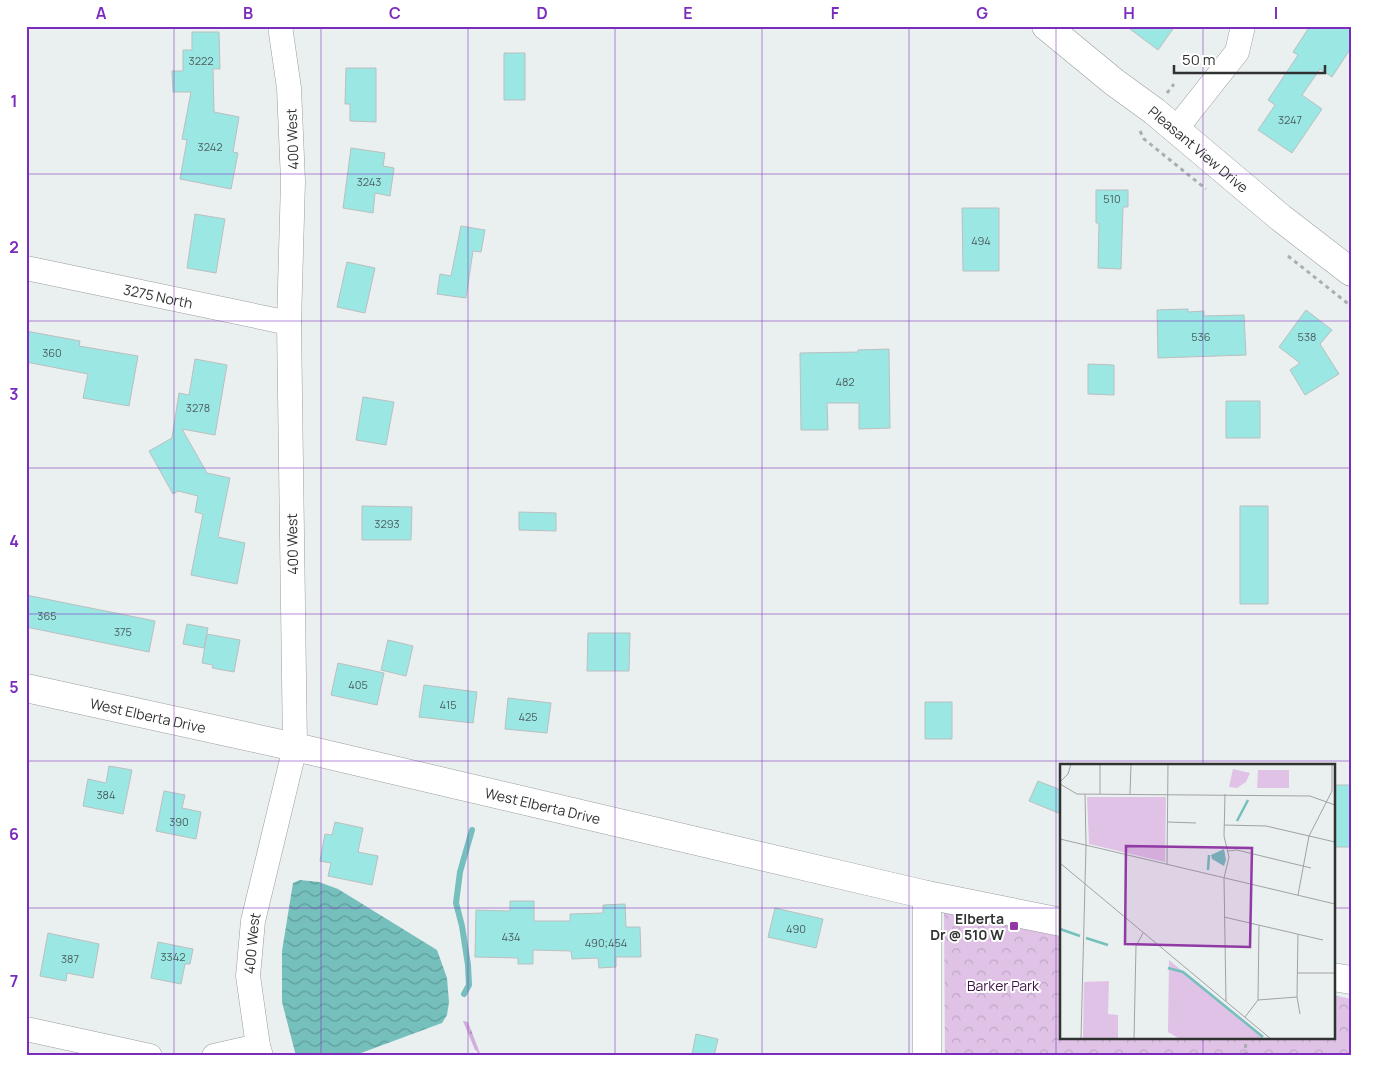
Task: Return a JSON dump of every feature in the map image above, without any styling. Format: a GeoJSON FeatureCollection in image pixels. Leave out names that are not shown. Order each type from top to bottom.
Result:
{"type":"FeatureCollection","features":[{"type":"Feature","properties":{"kind":"main road","name":"Pleasant View Drive"},"geometry":{"type":"LineString","coordinates":[[1046,26],[1114,82],[1176,129],[1281,218],[1351,272]]}},
{"type":"Feature","properties":{"kind":"main road","name":"West Elberta Drive"},"geometry":{"type":"LineString","coordinates":[[26,688],[295,747],[927,895],[1060,922]]}},
{"type":"Feature","properties":{"kind":"main road"},"geometry":{"type":"LineString","coordinates":[[927,895],[927,1056]]}},
{"type":"Feature","properties":{"kind":"main road"},"geometry":{"type":"LineString","coordinates":[[1334,977],[1351,980]]}},
{"type":"Feature","properties":{"kind":"street","name":"400 West"},"geometry":{"type":"LineString","coordinates":[[259,1051],[248,976],[253,921],[295,747],[289,323],[293,182],[290,88],[280,26]]}},
{"type":"Feature","properties":{"kind":"street"},"geometry":{"type":"LineString","coordinates":[[1176,129],[1237,52],[1243,26]]}},
{"type":"Feature","properties":{"kind":"street","name":"3275 North"},"geometry":{"type":"LineString","coordinates":[[26,268],[289,323]]}},
{"type":"Feature","properties":{"kind":"street"},"geometry":{"type":"LineString","coordinates":[[26,1029],[150,1056]]}},
{"type":"Feature","properties":{"kind":"street"},"geometry":{"type":"LineString","coordinates":[[214,1056],[259,1051]]}},
{"type":"Feature","properties":{"kind":"path"},"geometry":{"type":"LineString","coordinates":[[1244,1056],[1246,1040]]}},
{"type":"Feature","properties":{"kind":"green space","name":"Barker Park"},"geometry":{"type":"Polygon","coordinates":[[[944,911],[1060,936],[1060,1040],[1334,1040],[1334,995],[1351,999],[1351,1056],[945,1056],[944,911]]]}},
{"type":"Feature","properties":{"kind":"green space"},"geometry":{"type":"Polygon","coordinates":[[[463,1021],[468,1022],[481,1056],[475,1050],[463,1021]]]}},
{"type":"Feature","properties":{"kind":"water"},"geometry":{"type":"Polygon","coordinates":[[[300,880],[319,882],[338,889],[437,950],[447,978],[449,1002],[447,1015],[442,1023],[353,1056],[296,1056],[282,1002],[282,951],[293,883],[300,880]]]}},
{"type":"Feature","properties":{"kind":"building"},"geometry":{"type":"Polygon","coordinates":[[[1126,26],[1175,26],[1158,50],[1126,26]]]}},
{"type":"Feature","properties":{"kind":"building"},"geometry":{"type":"Polygon","coordinates":[[[1310,26],[1351,26],[1351,48],[1332,77],[1320,69],[1302,95],[1322,109],[1292,153],[1258,130],[1275,105],[1268,100],[1298,55],[1293,52],[1310,26]]]}},
{"type":"Feature","properties":{"kind":"building"},"geometry":{"type":"Polygon","coordinates":[[[192,32],[219,32],[220,69],[213,69],[214,112],[239,117],[233,152],[238,153],[231,189],[180,179],[187,140],[182,139],[191,92],[173,92],[172,71],[183,71],[183,50],[192,50],[192,32]]]}},
{"type":"Feature","properties":{"kind":"building"},"geometry":{"type":"Polygon","coordinates":[[[504,53],[525,53],[525,100],[504,100],[504,53]]]}},
{"type":"Feature","properties":{"kind":"building"},"geometry":{"type":"Polygon","coordinates":[[[346,68],[376,68],[376,122],[350,121],[350,104],[345,104],[346,68]]]}},
{"type":"Feature","properties":{"kind":"building"},"geometry":{"type":"Polygon","coordinates":[[[351,148],[385,153],[383,166],[394,168],[390,196],[375,193],[373,213],[343,208],[351,148]]]}},
{"type":"Feature","properties":{"kind":"building"},"geometry":{"type":"Polygon","coordinates":[[[1096,190],[1128,190],[1128,207],[1123,207],[1121,269],[1098,268],[1099,223],[1096,223],[1096,190]]]}},
{"type":"Feature","properties":{"kind":"building"},"geometry":{"type":"Polygon","coordinates":[[[962,208],[999,208],[999,271],[963,271],[962,208]]]}},
{"type":"Feature","properties":{"kind":"building"},"geometry":{"type":"Polygon","coordinates":[[[195,214],[225,219],[216,273],[187,268],[195,214]]]}},
{"type":"Feature","properties":{"kind":"building"},"geometry":{"type":"Polygon","coordinates":[[[461,226],[485,230],[481,252],[473,251],[466,298],[437,294],[440,274],[451,276],[461,226]]]}},
{"type":"Feature","properties":{"kind":"building"},"geometry":{"type":"Polygon","coordinates":[[[347,262],[375,268],[365,313],[337,307],[347,262]]]}},
{"type":"Feature","properties":{"kind":"building"},"geometry":{"type":"Polygon","coordinates":[[[1188,309],[1188,312],[1204,311],[1204,316],[1244,315],[1246,355],[1158,358],[1157,310],[1188,309]]]}},
{"type":"Feature","properties":{"kind":"building"},"geometry":{"type":"Polygon","coordinates":[[[1306,310],[1332,330],[1320,344],[1339,374],[1305,395],[1290,370],[1300,363],[1279,347],[1306,310]]]}},
{"type":"Feature","properties":{"kind":"building"},"geometry":{"type":"Polygon","coordinates":[[[26,331],[80,341],[79,346],[138,356],[129,406],[83,398],[88,374],[26,362],[26,331]]]}},
{"type":"Feature","properties":{"kind":"building"},"geometry":{"type":"Polygon","coordinates":[[[889,349],[890,428],[859,429],[859,403],[827,403],[828,430],[801,430],[800,353],[858,352],[858,350],[889,349]]]}},
{"type":"Feature","properties":{"kind":"building"},"geometry":{"type":"Polygon","coordinates":[[[195,359],[227,365],[215,435],[182,429],[207,473],[230,478],[218,537],[245,543],[237,584],[191,575],[203,514],[195,512],[198,496],[178,491],[173,494],[149,451],[172,438],[179,393],[189,395],[195,359]]]}},
{"type":"Feature","properties":{"kind":"building"},"geometry":{"type":"Polygon","coordinates":[[[1088,364],[1114,365],[1114,395],[1088,394],[1088,364]]]}},
{"type":"Feature","properties":{"kind":"building"},"geometry":{"type":"Polygon","coordinates":[[[363,397],[394,402],[386,445],[356,440],[363,397]]]}},
{"type":"Feature","properties":{"kind":"building"},"geometry":{"type":"Polygon","coordinates":[[[1226,401],[1260,401],[1260,438],[1226,438],[1226,401]]]}},
{"type":"Feature","properties":{"kind":"building"},"geometry":{"type":"Polygon","coordinates":[[[362,506],[412,507],[411,540],[362,540],[362,506]]]}},
{"type":"Feature","properties":{"kind":"building"},"geometry":{"type":"Polygon","coordinates":[[[1240,506],[1268,506],[1268,604],[1240,604],[1240,506]]]}},
{"type":"Feature","properties":{"kind":"building"},"geometry":{"type":"Polygon","coordinates":[[[519,512],[556,513],[556,531],[519,530],[519,512]]]}},
{"type":"Feature","properties":{"kind":"building"},"geometry":{"type":"Polygon","coordinates":[[[26,595],[155,621],[149,652],[26,627],[26,595]]]}},
{"type":"Feature","properties":{"kind":"building"},"geometry":{"type":"Polygon","coordinates":[[[187,624],[208,628],[204,648],[183,644],[187,624]]]}},
{"type":"Feature","properties":{"kind":"building"},"geometry":{"type":"Polygon","coordinates":[[[588,633],[630,633],[629,671],[587,671],[588,633]]]}},
{"type":"Feature","properties":{"kind":"building"},"geometry":{"type":"Polygon","coordinates":[[[207,634],[240,640],[234,672],[212,668],[213,665],[202,663],[207,634]]]}},
{"type":"Feature","properties":{"kind":"building"},"geometry":{"type":"Polygon","coordinates":[[[388,640],[413,646],[406,676],[381,670],[388,640]]]}},
{"type":"Feature","properties":{"kind":"building"},"geometry":{"type":"Polygon","coordinates":[[[338,663],[384,673],[377,705],[331,695],[338,663]]]}},
{"type":"Feature","properties":{"kind":"building"},"geometry":{"type":"Polygon","coordinates":[[[424,685],[477,692],[473,723],[419,717],[424,685]]]}},
{"type":"Feature","properties":{"kind":"building"},"geometry":{"type":"Polygon","coordinates":[[[508,698],[551,703],[547,733],[505,729],[508,698]]]}},
{"type":"Feature","properties":{"kind":"building"},"geometry":{"type":"Polygon","coordinates":[[[925,702],[952,702],[952,739],[925,739],[925,702]]]}},
{"type":"Feature","properties":{"kind":"building"},"geometry":{"type":"Polygon","coordinates":[[[109,766],[132,770],[123,814],[83,806],[88,779],[106,783],[109,766]]]}},
{"type":"Feature","properties":{"kind":"building"},"geometry":{"type":"Polygon","coordinates":[[[1038,781],[1060,790],[1060,814],[1029,801],[1038,781]]]}},
{"type":"Feature","properties":{"kind":"building"},"geometry":{"type":"Polygon","coordinates":[[[1334,785],[1351,785],[1351,847],[1334,847],[1334,785]]]}},
{"type":"Feature","properties":{"kind":"building"},"geometry":{"type":"Polygon","coordinates":[[[164,791],[185,795],[182,808],[201,812],[196,839],[156,831],[164,791]]]}},
{"type":"Feature","properties":{"kind":"building"},"geometry":{"type":"Polygon","coordinates":[[[335,822],[363,828],[358,852],[378,856],[372,885],[328,876],[331,863],[320,861],[325,834],[332,835],[335,822]]]}},
{"type":"Feature","properties":{"kind":"building"},"geometry":{"type":"Polygon","coordinates":[[[510,901],[534,901],[534,921],[570,921],[570,914],[603,913],[603,905],[625,904],[626,927],[640,927],[641,957],[616,957],[616,967],[599,968],[598,958],[572,959],[571,951],[533,950],[533,964],[518,964],[518,958],[475,957],[476,910],[510,911],[510,901]]]}},
{"type":"Feature","properties":{"kind":"building"},"geometry":{"type":"Polygon","coordinates":[[[775,908],[823,919],[816,948],[768,937],[775,908]]]}},
{"type":"Feature","properties":{"kind":"building"},"geometry":{"type":"Polygon","coordinates":[[[48,933],[99,944],[93,978],[67,973],[66,981],[40,976],[48,933]]]}},
{"type":"Feature","properties":{"kind":"building"},"geometry":{"type":"Polygon","coordinates":[[[158,942],[193,949],[190,964],[185,964],[181,984],[151,978],[158,942]]]}},
{"type":"Feature","properties":{"kind":"building"},"geometry":{"type":"Polygon","coordinates":[[[696,1034],[718,1039],[714,1056],[692,1054],[696,1034]]]}},
{"type":"Feature","properties":{"kind":"waterway"},"geometry":{"type":"LineString","coordinates":[[464,994],[469,985],[468,965],[462,926],[456,903],[460,872],[472,830]]}},
{"type":"Feature","properties":{"kind":"place","name":"Elberta Dr @ 510 W"},"geometry":{"type":"Point","coordinates":[1014,926]}}]}
